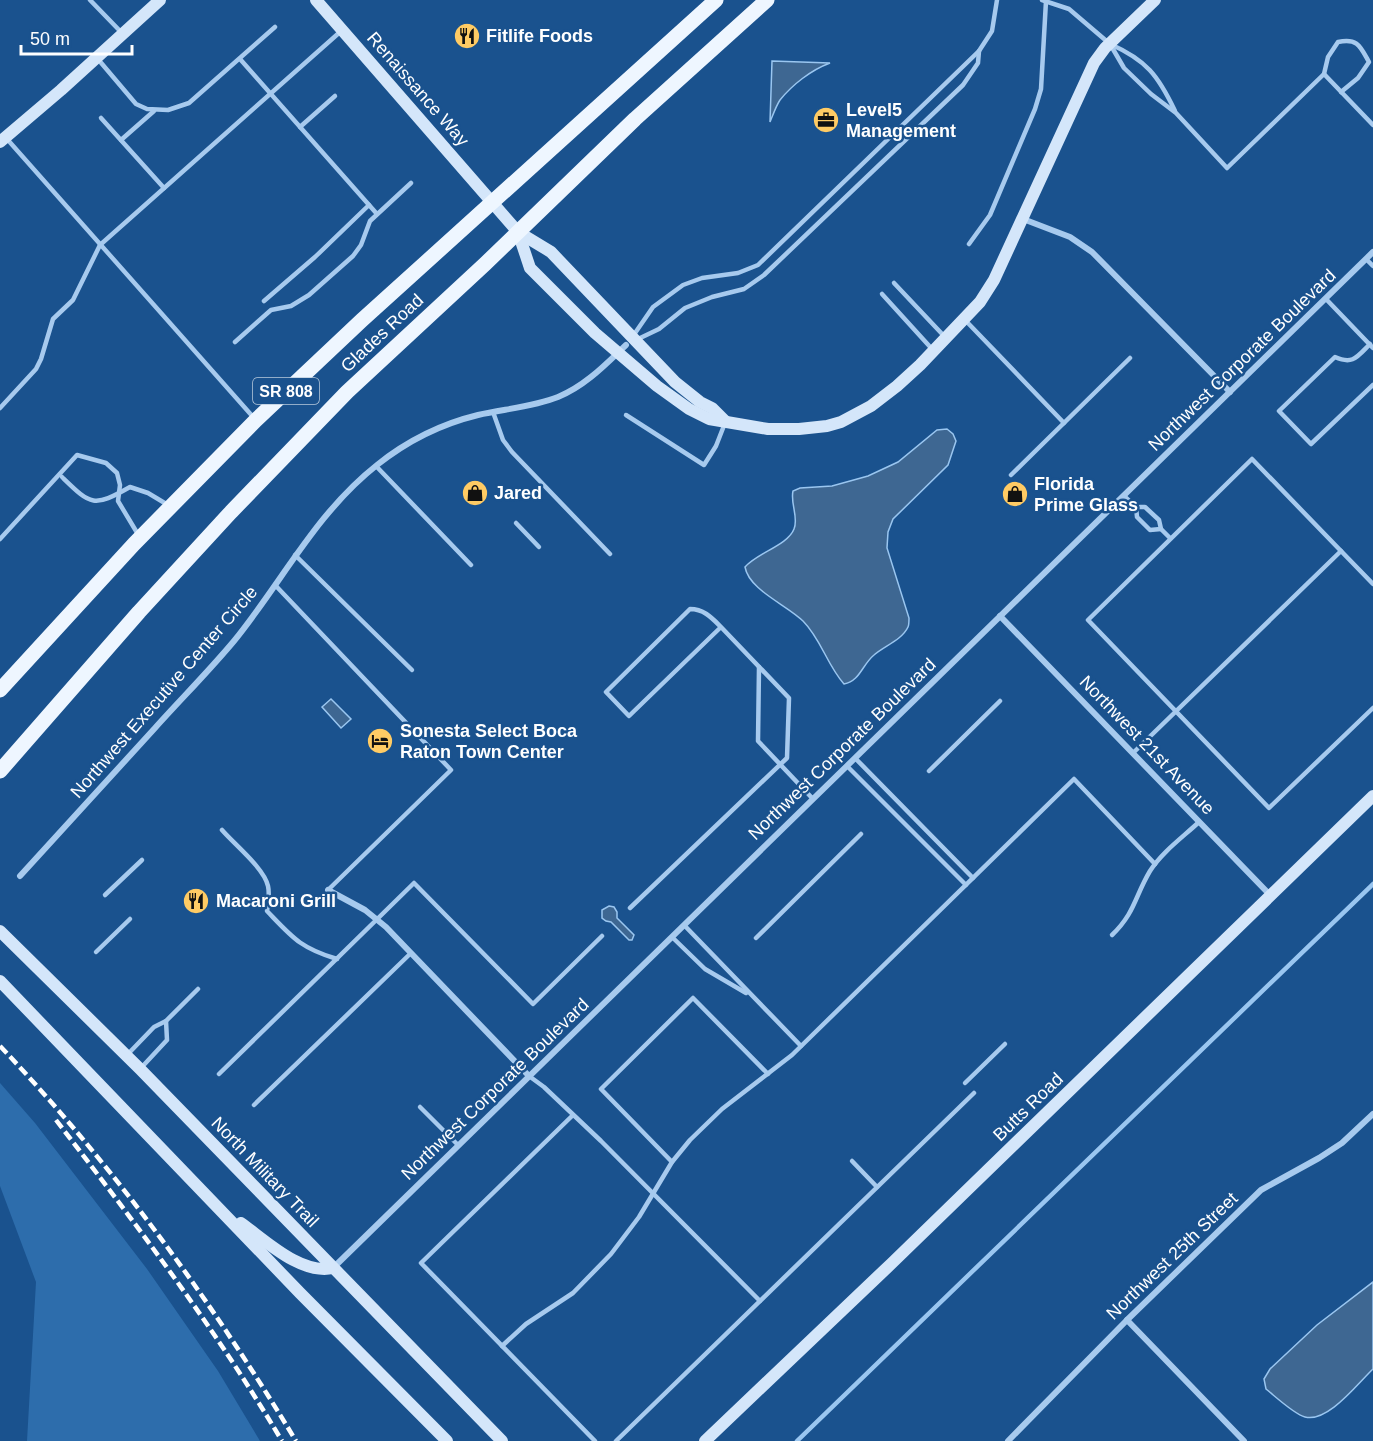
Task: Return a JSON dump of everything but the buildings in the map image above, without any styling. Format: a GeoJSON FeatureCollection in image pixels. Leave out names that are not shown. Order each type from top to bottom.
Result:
{"type":"FeatureCollection","features":[{"type":"Feature","properties":{"kind":"main road","name":"Glades Road"},"geometry":{"type":"LineString","coordinates":[[0,690],[140,538],[256,420],[362,320],[716,0]]}},
{"type":"Feature","properties":{"kind":"main road","name":"Glades Road"},"geometry":{"type":"LineString","coordinates":[[0,771],[108,645],[262,479],[347,392],[635,119],[767,0]]}},
{"type":"Feature","properties":{"kind":"street"},"geometry":{"type":"LineString","coordinates":[[3,139],[160,0]]}},
{"type":"Feature","properties":{"kind":"street","name":"Renaissance Way"},"geometry":{"type":"LineString","coordinates":[[316,0],[518,232]]}},
{"type":"Feature","properties":{"kind":"street"},"geometry":{"type":"LineString","coordinates":[[518,232],[550,252],[628,344],[657,386],[689,409],[708,419],[780,430],[813,428],[841,422],[885,396],[909,376],[964,319],[990,288],[1084,81],[1099,54],[1155,0]]}},
{"type":"Feature","properties":{"kind":"street"},"geometry":{"type":"LineString","coordinates":[[1022,219],[1070,237],[1092,252],[1230,392]]}},
{"type":"Feature","properties":{"kind":"street"},"geometry":{"type":"LineString","coordinates":[[518,232],[530,268],[689,394],[712,408],[725,421]]}},
{"type":"Feature","properties":{"kind":"street","name":"Northwest Corporate Boulevard"},"geometry":{"type":"LineString","coordinates":[[333,1268],[1373,252]]}},
{"type":"Feature","properties":{"kind":"street","name":"Northwest Executive Center Circle"},"geometry":{"type":"LineString","coordinates":[[20,876],[217,660],[276,586],[295,555],[333,507],[376,466],[401,447],[460,420],[556,398],[587,380],[628,344]]}},
{"type":"Feature","properties":{"kind":"street","name":"Northwest 21st Avenue"},"geometry":{"type":"LineString","coordinates":[[1000,616],[1271,896]]}},
{"type":"Feature","properties":{"kind":"street","name":"Butts Road"},"geometry":{"type":"LineString","coordinates":[[705,1441],[892,1263],[1373,796]]}},
{"type":"Feature","properties":{"kind":"street"},"geometry":{"type":"LineString","coordinates":[[328,890],[377,919],[529,1076]]}},
{"type":"Feature","properties":{"kind":"street","name":"North Military Trail"},"geometry":{"type":"LineString","coordinates":[[0,931],[140,1069],[502,1441]]}},
{"type":"Feature","properties":{"kind":"street"},"geometry":{"type":"LineString","coordinates":[[0,981],[447,1441]]}},
{"type":"Feature","properties":{"kind":"street","name":"Northwest 25th Street"},"geometry":{"type":"LineString","coordinates":[[1008,1441],[1127,1320],[1261,1190],[1342,1143],[1373,1114]]}},
{"type":"Feature","properties":{"kind":"street"},"geometry":{"type":"LineString","coordinates":[[220,1209],[308,1268],[325,1270],[333,1268]]}},
{"type":"Feature","properties":{"kind":"street"},"geometry":{"type":"LineString","coordinates":[[1127,1320],[1244,1441]]}},
{"type":"Feature","properties":{"kind":"lane"},"geometry":{"type":"LineString","coordinates":[[90,0],[123,34]]}},
{"type":"Feature","properties":{"kind":"lane"},"geometry":{"type":"LineString","coordinates":[[628,344],[653,307],[682,285],[702,278],[738,273],[758,265],[978,51],[992,31],[997,0]]}},
{"type":"Feature","properties":{"kind":"lane"},"geometry":{"type":"LineString","coordinates":[[969,244],[990,215],[1035,109],[1041,89],[1044,1],[1059,2],[1110,44],[1134,55],[1162,84],[1176,113]]}},
{"type":"Feature","properties":{"kind":"lane"},"geometry":{"type":"LineString","coordinates":[[97,58],[136,104],[154,111],[174,109],[189,103],[275,27]]}},
{"type":"Feature","properties":{"kind":"lane"},"geometry":{"type":"LineString","coordinates":[[0,408],[36,369],[53,319],[73,300],[100,245],[342,30]]}},
{"type":"Feature","properties":{"kind":"lane"},"geometry":{"type":"LineString","coordinates":[[1110,44],[1124,68],[1151,94],[1176,113],[1227,168],[1323,74],[1328,57],[1338,42],[1350,40],[1360,45],[1369,62],[1358,78],[1341,92]]}},
{"type":"Feature","properties":{"kind":"lane"},"geometry":{"type":"LineString","coordinates":[[628,344],[658,329],[685,308],[712,297],[744,289],[764,275],[963,85],[978,63],[978,51]]}},
{"type":"Feature","properties":{"kind":"lane"},"geometry":{"type":"LineString","coordinates":[[240,59],[377,214]]}},
{"type":"Feature","properties":{"kind":"lane"},"geometry":{"type":"LineString","coordinates":[[1323,74],[1373,125]]}},
{"type":"Feature","properties":{"kind":"lane"},"geometry":{"type":"LineString","coordinates":[[300,127],[335,96]]}},
{"type":"Feature","properties":{"kind":"lane"},"geometry":{"type":"LineString","coordinates":[[121,140],[154,111]]}},
{"type":"Feature","properties":{"kind":"lane"},"geometry":{"type":"LineString","coordinates":[[101,118],[164,188]]}},
{"type":"Feature","properties":{"kind":"lane"},"geometry":{"type":"LineString","coordinates":[[3,139],[256,420]]}},
{"type":"Feature","properties":{"kind":"lane"},"geometry":{"type":"LineString","coordinates":[[235,342],[272,310],[291,306],[309,295],[353,256],[361,245],[370,220],[411,183]]}},
{"type":"Feature","properties":{"kind":"lane"},"geometry":{"type":"LineString","coordinates":[[264,301],[315,257],[369,205]]}},
{"type":"Feature","properties":{"kind":"lane"},"geometry":{"type":"LineString","coordinates":[[1366,259],[1373,266]]}},
{"type":"Feature","properties":{"kind":"lane"},"geometry":{"type":"LineString","coordinates":[[894,283],[946,338]]}},
{"type":"Feature","properties":{"kind":"lane"},"geometry":{"type":"LineString","coordinates":[[882,294],[934,351]]}},
{"type":"Feature","properties":{"kind":"lane"},"geometry":{"type":"LineString","coordinates":[[1326,299],[1371,346],[1350,361],[1335,357],[1279,411],[1311,444],[1373,385]]}},
{"type":"Feature","properties":{"kind":"lane"},"geometry":{"type":"LineString","coordinates":[[964,319],[1064,423]]}},
{"type":"Feature","properties":{"kind":"lane"},"geometry":{"type":"LineString","coordinates":[[1011,475],[1130,358]]}},
{"type":"Feature","properties":{"kind":"lane"},"geometry":{"type":"LineString","coordinates":[[493,412],[503,440],[512,452],[610,554]]}},
{"type":"Feature","properties":{"kind":"lane"},"geometry":{"type":"LineString","coordinates":[[626,414],[704,465],[716,446],[725,421]]}},
{"type":"Feature","properties":{"kind":"lane"},"geometry":{"type":"LineString","coordinates":[[0,539],[77,454],[106,463],[117,472],[120,485],[118,501],[140,538]]}},
{"type":"Feature","properties":{"kind":"lane"},"geometry":{"type":"LineString","coordinates":[[1373,584],[1252,459],[1088,620],[1269,808],[1373,708]]}},
{"type":"Feature","properties":{"kind":"lane"},"geometry":{"type":"LineString","coordinates":[[376,466],[471,565]]}},
{"type":"Feature","properties":{"kind":"lane"},"geometry":{"type":"LineString","coordinates":[[62,477],[84,498],[102,502],[130,487],[147,493],[170,507]]}},
{"type":"Feature","properties":{"kind":"lane"},"geometry":{"type":"LineString","coordinates":[[1124,495],[1136,507],[1137,517],[1150,530],[1161,529]]}},
{"type":"Feature","properties":{"kind":"lane"},"geometry":{"type":"LineString","coordinates":[[1136,507],[1145,507],[1159,520],[1161,529],[1170,538]]}},
{"type":"Feature","properties":{"kind":"lane"},"geometry":{"type":"LineString","coordinates":[[516,523],[539,547]]}},
{"type":"Feature","properties":{"kind":"lane"},"geometry":{"type":"LineString","coordinates":[[1133,753],[1341,551]]}},
{"type":"Feature","properties":{"kind":"lane"},"geometry":{"type":"LineString","coordinates":[[295,555],[412,670]]}},
{"type":"Feature","properties":{"kind":"lane"},"geometry":{"type":"LineString","coordinates":[[276,586],[451,770],[328,890]]}},
{"type":"Feature","properties":{"kind":"lane"},"geometry":{"type":"LineString","coordinates":[[630,908],[788,758],[789,698],[710,616],[698,609],[690,609],[606,692],[628,716],[720,627]]}},
{"type":"Feature","properties":{"kind":"lane"},"geometry":{"type":"LineString","coordinates":[[759,667],[758,741],[813,799]]}},
{"type":"Feature","properties":{"kind":"lane"},"geometry":{"type":"LineString","coordinates":[[929,771],[1000,701]]}},
{"type":"Feature","properties":{"kind":"lane"},"geometry":{"type":"LineString","coordinates":[[855,758],[973,878]]}},
{"type":"Feature","properties":{"kind":"lane"},"geometry":{"type":"LineString","coordinates":[[847,766],[966,885]]}},
{"type":"Feature","properties":{"kind":"lane"},"geometry":{"type":"LineString","coordinates":[[502,1346],[526,1324],[573,1293],[592,1275],[620,1244],[672,1162],[710,1120],[801,1046],[1074,779],[1155,864]]}},
{"type":"Feature","properties":{"kind":"lane"},"geometry":{"type":"LineString","coordinates":[[1112,935],[1130,914],[1155,864],[1199,822]]}},
{"type":"Feature","properties":{"kind":"lane"},"geometry":{"type":"LineString","coordinates":[[222,831],[263,874],[268,884],[267,911],[297,942],[308,949],[337,959]]}},
{"type":"Feature","properties":{"kind":"lane"},"geometry":{"type":"LineString","coordinates":[[756,938],[861,834]]}},
{"type":"Feature","properties":{"kind":"lane"},"geometry":{"type":"LineString","coordinates":[[105,895],[142,860]]}},
{"type":"Feature","properties":{"kind":"lane"},"geometry":{"type":"LineString","coordinates":[[219,1074],[414,883],[533,1004],[602,936]]}},
{"type":"Feature","properties":{"kind":"lane"},"geometry":{"type":"LineString","coordinates":[[96,952],[129,919]]}},
{"type":"Feature","properties":{"kind":"lane"},"geometry":{"type":"LineString","coordinates":[[684,925],[801,1046]]}},
{"type":"Feature","properties":{"kind":"lane"},"geometry":{"type":"LineString","coordinates":[[672,937],[714,975],[751,996]]}},
{"type":"Feature","properties":{"kind":"lane"},"geometry":{"type":"LineString","coordinates":[[254,1105],[411,953]]}},
{"type":"Feature","properties":{"kind":"lane"},"geometry":{"type":"LineString","coordinates":[[126,1056],[154,1027],[166,1021],[198,989]]}},
{"type":"Feature","properties":{"kind":"lane"},"geometry":{"type":"LineString","coordinates":[[672,1162],[601,1089],[693,998],[768,1074]]}},
{"type":"Feature","properties":{"kind":"lane"},"geometry":{"type":"LineString","coordinates":[[140,1069],[167,1040],[166,1021]]}},
{"type":"Feature","properties":{"kind":"lane"},"geometry":{"type":"LineString","coordinates":[[965,1083],[1005,1044]]}},
{"type":"Feature","properties":{"kind":"lane"},"geometry":{"type":"LineString","coordinates":[[529,1076],[573,1115],[760,1301]]}},
{"type":"Feature","properties":{"kind":"lane"},"geometry":{"type":"LineString","coordinates":[[616,1441],[974,1093]]}},
{"type":"Feature","properties":{"kind":"lane"},"geometry":{"type":"LineString","coordinates":[[420,1107],[458,1145]]}},
{"type":"Feature","properties":{"kind":"lane"},"geometry":{"type":"LineString","coordinates":[[573,1115],[421,1263],[595,1441]]}},
{"type":"Feature","properties":{"kind":"lane"},"geometry":{"type":"LineString","coordinates":[[852,1161],[877,1187]]}},
{"type":"Feature","properties":{"kind":"shaded area"},"geometry":{"type":"Polygon","coordinates":[[[772,61],[830,63],[802,78],[790,89],[779,102],[770,122],[772,61]]]}},
{"type":"Feature","properties":{"kind":"shaded area"},"geometry":{"type":"Polygon","coordinates":[[[947,429],[956,441],[948,465],[893,519],[888,532],[887,548],[909,618],[908,627],[897,639],[874,655],[854,680],[844,684],[809,628],[796,615],[761,590],[748,575],[745,567],[791,535],[796,520],[793,491],[800,488],[832,486],[868,476],[898,462],[937,430],[947,429]]]}},
{"type":"Feature","properties":{"kind":"shaded area"},"geometry":{"type":"Polygon","coordinates":[[[331,699],[351,719],[341,728],[322,707],[331,699]]]}},
{"type":"Feature","properties":{"kind":"shaded area"},"geometry":{"type":"Polygon","coordinates":[[[609,906],[614,907],[617,918],[634,935],[632,940],[629,940],[611,922],[602,918],[602,910],[609,906]]]}},
{"type":"Feature","properties":{"kind":"shaded area"},"geometry":{"type":"Polygon","coordinates":[[[0,1083],[35,1123],[147,1269],[218,1371],[260,1441],[27,1441],[36,1282],[0,1186],[0,1083]]]}},
{"type":"Feature","properties":{"kind":"shaded area"},"geometry":{"type":"Polygon","coordinates":[[[1373,1282],[1373,1369],[1342,1400],[1323,1414],[1305,1417],[1285,1405],[1266,1389],[1264,1379],[1270,1369],[1317,1325],[1373,1282]]]}},
{"type":"Feature","properties":{"kind":"waterway"},"geometry":{"type":"LineString","coordinates":[[797,1441],[1373,884]]}},
{"type":"Feature","properties":{"kind":"railway"},"geometry":{"type":"LineString","coordinates":[[0,1046],[82,1138],[158,1235],[230,1337],[296,1441]]}},
{"type":"Feature","properties":{"kind":"railway"},"geometry":{"type":"LineString","coordinates":[[56,1120],[145,1237],[202,1317],[282,1441]]}},
{"type":"Feature","properties":{"kind":"place","name":"Fitlife Foods"},"geometry":{"type":"Point","coordinates":[467,36]}},
{"type":"Feature","properties":{"kind":"place","name":"Level5 Management"},"geometry":{"type":"Point","coordinates":[826,120]}},
{"type":"Feature","properties":{"kind":"place","name":"Jared"},"geometry":{"type":"Point","coordinates":[475,493]}},
{"type":"Feature","properties":{"kind":"place","name":"Florida Prime Glass"},"geometry":{"type":"Point","coordinates":[1015,494]}},
{"type":"Feature","properties":{"kind":"place","name":"Sonesta Select Boca Raton Town Center"},"geometry":{"type":"Point","coordinates":[380,741]}},
{"type":"Feature","properties":{"kind":"place","name":"Macaroni Grill"},"geometry":{"type":"Point","coordinates":[196,901]}}]}
